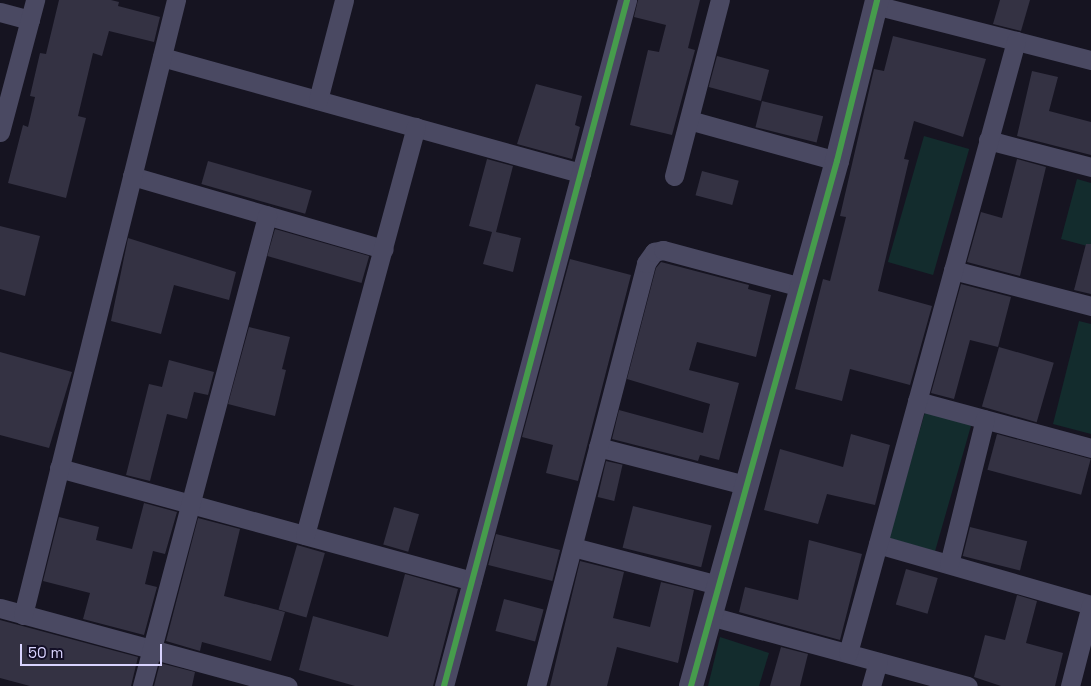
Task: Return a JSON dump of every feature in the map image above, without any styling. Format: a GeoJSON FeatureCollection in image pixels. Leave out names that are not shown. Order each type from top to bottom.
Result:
{"type":"FeatureCollection","features":[{"type":"Feature","properties":{"kind":"street"},"geometry":{"type":"LineString","coordinates":[[0,132],[35,0]]}},
{"type":"Feature","properties":{"kind":"street"},"geometry":{"type":"LineString","coordinates":[[23,614],[176,0]]}},
{"type":"Feature","properties":{"kind":"street"},"geometry":{"type":"LineString","coordinates":[[318,100],[344,0]]}},
{"type":"Feature","properties":{"kind":"street"},"geometry":{"type":"LineString","coordinates":[[444,686],[627,0]]}},
{"type":"Feature","properties":{"kind":"street"},"geometry":{"type":"LineString","coordinates":[[674,176],[720,0]]}},
{"type":"Feature","properties":{"kind":"street"},"geometry":{"type":"LineString","coordinates":[[691,686],[745,485],[837,161],[876,3],[1091,60]]}},
{"type":"Feature","properties":{"kind":"street"},"geometry":{"type":"LineString","coordinates":[[0,12],[30,20]]}},
{"type":"Feature","properties":{"kind":"street"},"geometry":{"type":"LineString","coordinates":[[848,653],[1016,41]]}},
{"type":"Feature","properties":{"kind":"street"},"geometry":{"type":"LineString","coordinates":[[162,56],[581,173]]}},
{"type":"Feature","properties":{"kind":"street"},"geometry":{"type":"LineString","coordinates":[[689,120],[837,161]]}},
{"type":"Feature","properties":{"kind":"street"},"geometry":{"type":"LineString","coordinates":[[305,535],[416,127]]}},
{"type":"Feature","properties":{"kind":"street"},"geometry":{"type":"LineString","coordinates":[[988,140],[1091,167]]}},
{"type":"Feature","properties":{"kind":"street"},"geometry":{"type":"LineString","coordinates":[[132,176],[384,248]]}},
{"type":"Feature","properties":{"kind":"street"},"geometry":{"type":"LineString","coordinates":[[142,686],[188,504],[267,215]]}},
{"type":"Feature","properties":{"kind":"street"},"geometry":{"type":"LineString","coordinates":[[536,686],[646,263],[654,252],[663,250],[801,287]]}},
{"type":"Feature","properties":{"kind":"street"},"geometry":{"type":"LineString","coordinates":[[953,270],[1091,306]]}},
{"type":"Feature","properties":{"kind":"street"},"geometry":{"type":"LineString","coordinates":[[917,401],[1091,448]]}},
{"type":"Feature","properties":{"kind":"street"},"geometry":{"type":"LineString","coordinates":[[949,564],[986,419]]}},
{"type":"Feature","properties":{"kind":"street"},"geometry":{"type":"LineString","coordinates":[[598,447],[745,485]]}},
{"type":"Feature","properties":{"kind":"street"},"geometry":{"type":"LineString","coordinates":[[59,468],[472,581]]}},
{"type":"Feature","properties":{"kind":"street"},"geometry":{"type":"LineString","coordinates":[[878,544],[1091,605],[1070,686]]}},
{"type":"Feature","properties":{"kind":"street"},"geometry":{"type":"LineString","coordinates":[[572,546],[718,584]]}},
{"type":"Feature","properties":{"kind":"street"},"geometry":{"type":"LineString","coordinates":[[0,608],[151,649],[237,679],[288,686]]}},
{"type":"Feature","properties":{"kind":"street"},"geometry":{"type":"LineString","coordinates":[[710,616],[968,686]]}},
{"type":"Feature","properties":{"kind":"street"},"geometry":{"type":"LineString","coordinates":[[872,686],[878,662]]}},
{"type":"Feature","properties":{"kind":"green space"},"geometry":{"type":"Polygon","coordinates":[[[924,136],[969,149],[933,275],[888,262],[924,136]]]}},
{"type":"Feature","properties":{"kind":"green space"},"geometry":{"type":"Polygon","coordinates":[[[1077,179],[1091,183],[1091,247],[1061,239],[1077,179]]]}},
{"type":"Feature","properties":{"kind":"green space"},"geometry":{"type":"Polygon","coordinates":[[[1079,321],[1091,324],[1091,434],[1053,424],[1079,321]]]}},
{"type":"Feature","properties":{"kind":"green space"},"geometry":{"type":"Polygon","coordinates":[[[925,412],[971,425],[935,551],[889,538],[925,412]]]}},
{"type":"Feature","properties":{"kind":"green space"},"geometry":{"type":"Polygon","coordinates":[[[720,637],[769,653],[759,686],[708,686],[720,637]]]}},
{"type":"Feature","properties":{"kind":"building"},"geometry":{"type":"Polygon","coordinates":[[[59,0],[111,0],[119,2],[118,6],[160,17],[154,42],[109,31],[102,56],[93,53],[78,116],[86,118],[66,198],[8,183],[23,125],[28,127],[35,97],[30,96],[40,53],[46,54],[59,0]]]}},
{"type":"Feature","properties":{"kind":"building"},"geometry":{"type":"Polygon","coordinates":[[[638,0],[700,0],[688,48],[695,50],[672,135],[630,125],[648,50],[659,52],[666,25],[634,17],[638,0]]]}},
{"type":"Feature","properties":{"kind":"building"},"geometry":{"type":"Polygon","coordinates":[[[1000,0],[1030,0],[1021,31],[993,24],[1000,0]]]}},
{"type":"Feature","properties":{"kind":"building"},"geometry":{"type":"Polygon","coordinates":[[[893,36],[986,59],[963,137],[914,121],[904,159],[909,160],[878,291],[932,306],[910,385],[850,369],[842,401],[795,389],[823,279],[830,281],[846,217],[840,216],[874,69],[884,71],[893,36]]]}},
{"type":"Feature","properties":{"kind":"building"},"geometry":{"type":"Polygon","coordinates":[[[717,56],[769,70],[761,101],[709,87],[717,56]]]}},
{"type":"Feature","properties":{"kind":"building"},"geometry":{"type":"Polygon","coordinates":[[[1032,71],[1058,77],[1049,111],[1091,122],[1091,155],[1017,136],[1032,71]]]}},
{"type":"Feature","properties":{"kind":"building"},"geometry":{"type":"Polygon","coordinates":[[[536,84],[582,96],[575,125],[580,127],[572,159],[517,144],[536,84]]]}},
{"type":"Feature","properties":{"kind":"building"},"geometry":{"type":"Polygon","coordinates":[[[762,101],[823,116],[817,142],[755,127],[762,101]]]}},
{"type":"Feature","properties":{"kind":"building"},"geometry":{"type":"Polygon","coordinates":[[[487,159],[513,166],[496,232],[521,238],[513,272],[483,264],[492,232],[469,226],[487,159]]]}},
{"type":"Feature","properties":{"kind":"building"},"geometry":{"type":"Polygon","coordinates":[[[1017,159],[1046,167],[1020,276],[967,262],[981,212],[1002,218],[1017,159]]]}},
{"type":"Feature","properties":{"kind":"building"},"geometry":{"type":"Polygon","coordinates":[[[208,161],[312,191],[305,214],[201,184],[208,161]]]}},
{"type":"Feature","properties":{"kind":"building"},"geometry":{"type":"Polygon","coordinates":[[[702,171],[739,181],[732,205],[696,195],[702,171]]]}},
{"type":"Feature","properties":{"kind":"building"},"geometry":{"type":"Polygon","coordinates":[[[0,226],[40,236],[25,296],[0,289],[0,226]]]}},
{"type":"Feature","properties":{"kind":"building"},"geometry":{"type":"Polygon","coordinates":[[[275,229],[369,256],[361,283],[267,256],[275,229]]]}},
{"type":"Feature","properties":{"kind":"building"},"geometry":{"type":"Polygon","coordinates":[[[128,238],[236,272],[229,300],[174,285],[161,334],[111,321],[128,238]]]}},
{"type":"Feature","properties":{"kind":"building"},"geometry":{"type":"Polygon","coordinates":[[[1086,244],[1091,244],[1091,294],[1074,290],[1086,244]]]}},
{"type":"Feature","properties":{"kind":"building"},"geometry":{"type":"Polygon","coordinates":[[[570,259],[631,275],[578,481],[546,473],[553,445],[522,437],[570,259]]]}},
{"type":"Feature","properties":{"kind":"building"},"geometry":{"type":"Polygon","coordinates":[[[661,262],[749,285],[748,289],[771,295],[756,357],[697,342],[689,370],[739,383],[719,460],[700,455],[698,461],[612,439],[619,410],[703,433],[710,404],[627,379],[656,268],[661,262]]]}},
{"type":"Feature","properties":{"kind":"building"},"geometry":{"type":"Polygon","coordinates":[[[961,284],[1011,297],[998,347],[970,340],[954,399],[931,393],[961,284]]]}},
{"type":"Feature","properties":{"kind":"building"},"geometry":{"type":"Polygon","coordinates":[[[249,327],[290,337],[282,369],[286,370],[275,416],[228,404],[249,327]]]}},
{"type":"Feature","properties":{"kind":"building"},"geometry":{"type":"Polygon","coordinates":[[[999,347],[1054,363],[1037,422],[982,407],[999,347]]]}},
{"type":"Feature","properties":{"kind":"building"},"geometry":{"type":"Polygon","coordinates":[[[0,352],[72,372],[49,448],[0,435],[0,352]]]}},
{"type":"Feature","properties":{"kind":"building"},"geometry":{"type":"Polygon","coordinates":[[[169,360],[214,372],[208,395],[194,392],[187,419],[167,414],[150,481],[126,475],[149,384],[162,387],[169,360]]]}},
{"type":"Feature","properties":{"kind":"building"},"geometry":{"type":"Polygon","coordinates":[[[851,434],[890,445],[875,505],[827,494],[818,524],[764,510],[780,449],[843,467],[851,434]]]}},
{"type":"Feature","properties":{"kind":"building"},"geometry":{"type":"Polygon","coordinates":[[[997,434],[1091,459],[1081,495],[987,470],[997,434]]]}},
{"type":"Feature","properties":{"kind":"building"},"geometry":{"type":"Polygon","coordinates":[[[606,461],[623,465],[614,501],[598,497],[606,461]]]}},
{"type":"Feature","properties":{"kind":"building"},"geometry":{"type":"Polygon","coordinates":[[[144,503],[177,512],[165,554],[153,551],[145,584],[157,587],[144,635],[83,619],[90,593],[43,581],[59,517],[99,527],[96,540],[132,549],[144,503]]]}},
{"type":"Feature","properties":{"kind":"building"},"geometry":{"type":"Polygon","coordinates":[[[633,506],[712,526],[701,567],[623,548],[633,506]]]}},
{"type":"Feature","properties":{"kind":"building"},"geometry":{"type":"Polygon","coordinates":[[[394,507],[419,514],[408,552],[383,544],[394,507]]]}},
{"type":"Feature","properties":{"kind":"building"},"geometry":{"type":"Polygon","coordinates":[[[198,518],[240,529],[224,596],[285,612],[271,661],[202,642],[200,651],[166,641],[198,518]]]}},
{"type":"Feature","properties":{"kind":"building"},"geometry":{"type":"Polygon","coordinates":[[[970,527],[1027,541],[1020,570],[963,556],[970,527]]]}},
{"type":"Feature","properties":{"kind":"building"},"geometry":{"type":"Polygon","coordinates":[[[496,534],[560,550],[552,581],[488,565],[496,534]]]}},
{"type":"Feature","properties":{"kind":"building"},"geometry":{"type":"Polygon","coordinates":[[[809,540],[862,554],[840,640],[739,612],[745,587],[798,600],[809,540]]]}},
{"type":"Feature","properties":{"kind":"building"},"geometry":{"type":"Polygon","coordinates":[[[297,545],[325,553],[306,617],[279,609],[297,545]]]}},
{"type":"Feature","properties":{"kind":"building"},"geometry":{"type":"Polygon","coordinates":[[[580,561],[624,572],[613,618],[650,627],[661,582],[694,590],[678,663],[617,647],[607,686],[550,686],[580,561]]]}},
{"type":"Feature","properties":{"kind":"building"},"geometry":{"type":"Polygon","coordinates":[[[906,569],[938,578],[928,614],[896,605],[906,569]]]}},
{"type":"Feature","properties":{"kind":"building"},"geometry":{"type":"Polygon","coordinates":[[[405,574],[458,589],[433,686],[355,686],[299,670],[313,616],[388,637],[405,574]]]}},
{"type":"Feature","properties":{"kind":"building"},"geometry":{"type":"Polygon","coordinates":[[[1017,595],[1037,601],[1026,643],[1063,653],[1055,686],[1001,686],[974,677],[985,635],[1005,640],[1017,595]]]}},
{"type":"Feature","properties":{"kind":"building"},"geometry":{"type":"Polygon","coordinates":[[[504,599],[544,610],[535,641],[495,631],[504,599]]]}},
{"type":"Feature","properties":{"kind":"building"},"geometry":{"type":"Polygon","coordinates":[[[0,620],[138,657],[131,686],[30,686],[0,678],[0,620]]]}},
{"type":"Feature","properties":{"kind":"building"},"geometry":{"type":"Polygon","coordinates":[[[781,647],[808,654],[800,686],[770,686],[781,647]]]}},
{"type":"Feature","properties":{"kind":"building"},"geometry":{"type":"Polygon","coordinates":[[[160,663],[195,672],[192,686],[154,686],[160,663]]]}},
{"type":"Feature","properties":{"kind":"cycle path"},"geometry":{"type":"LineString","coordinates":[[444,686],[627,0]]}},
{"type":"Feature","properties":{"kind":"cycle path"},"geometry":{"type":"LineString","coordinates":[[691,686],[837,161],[877,0]]}}]}
